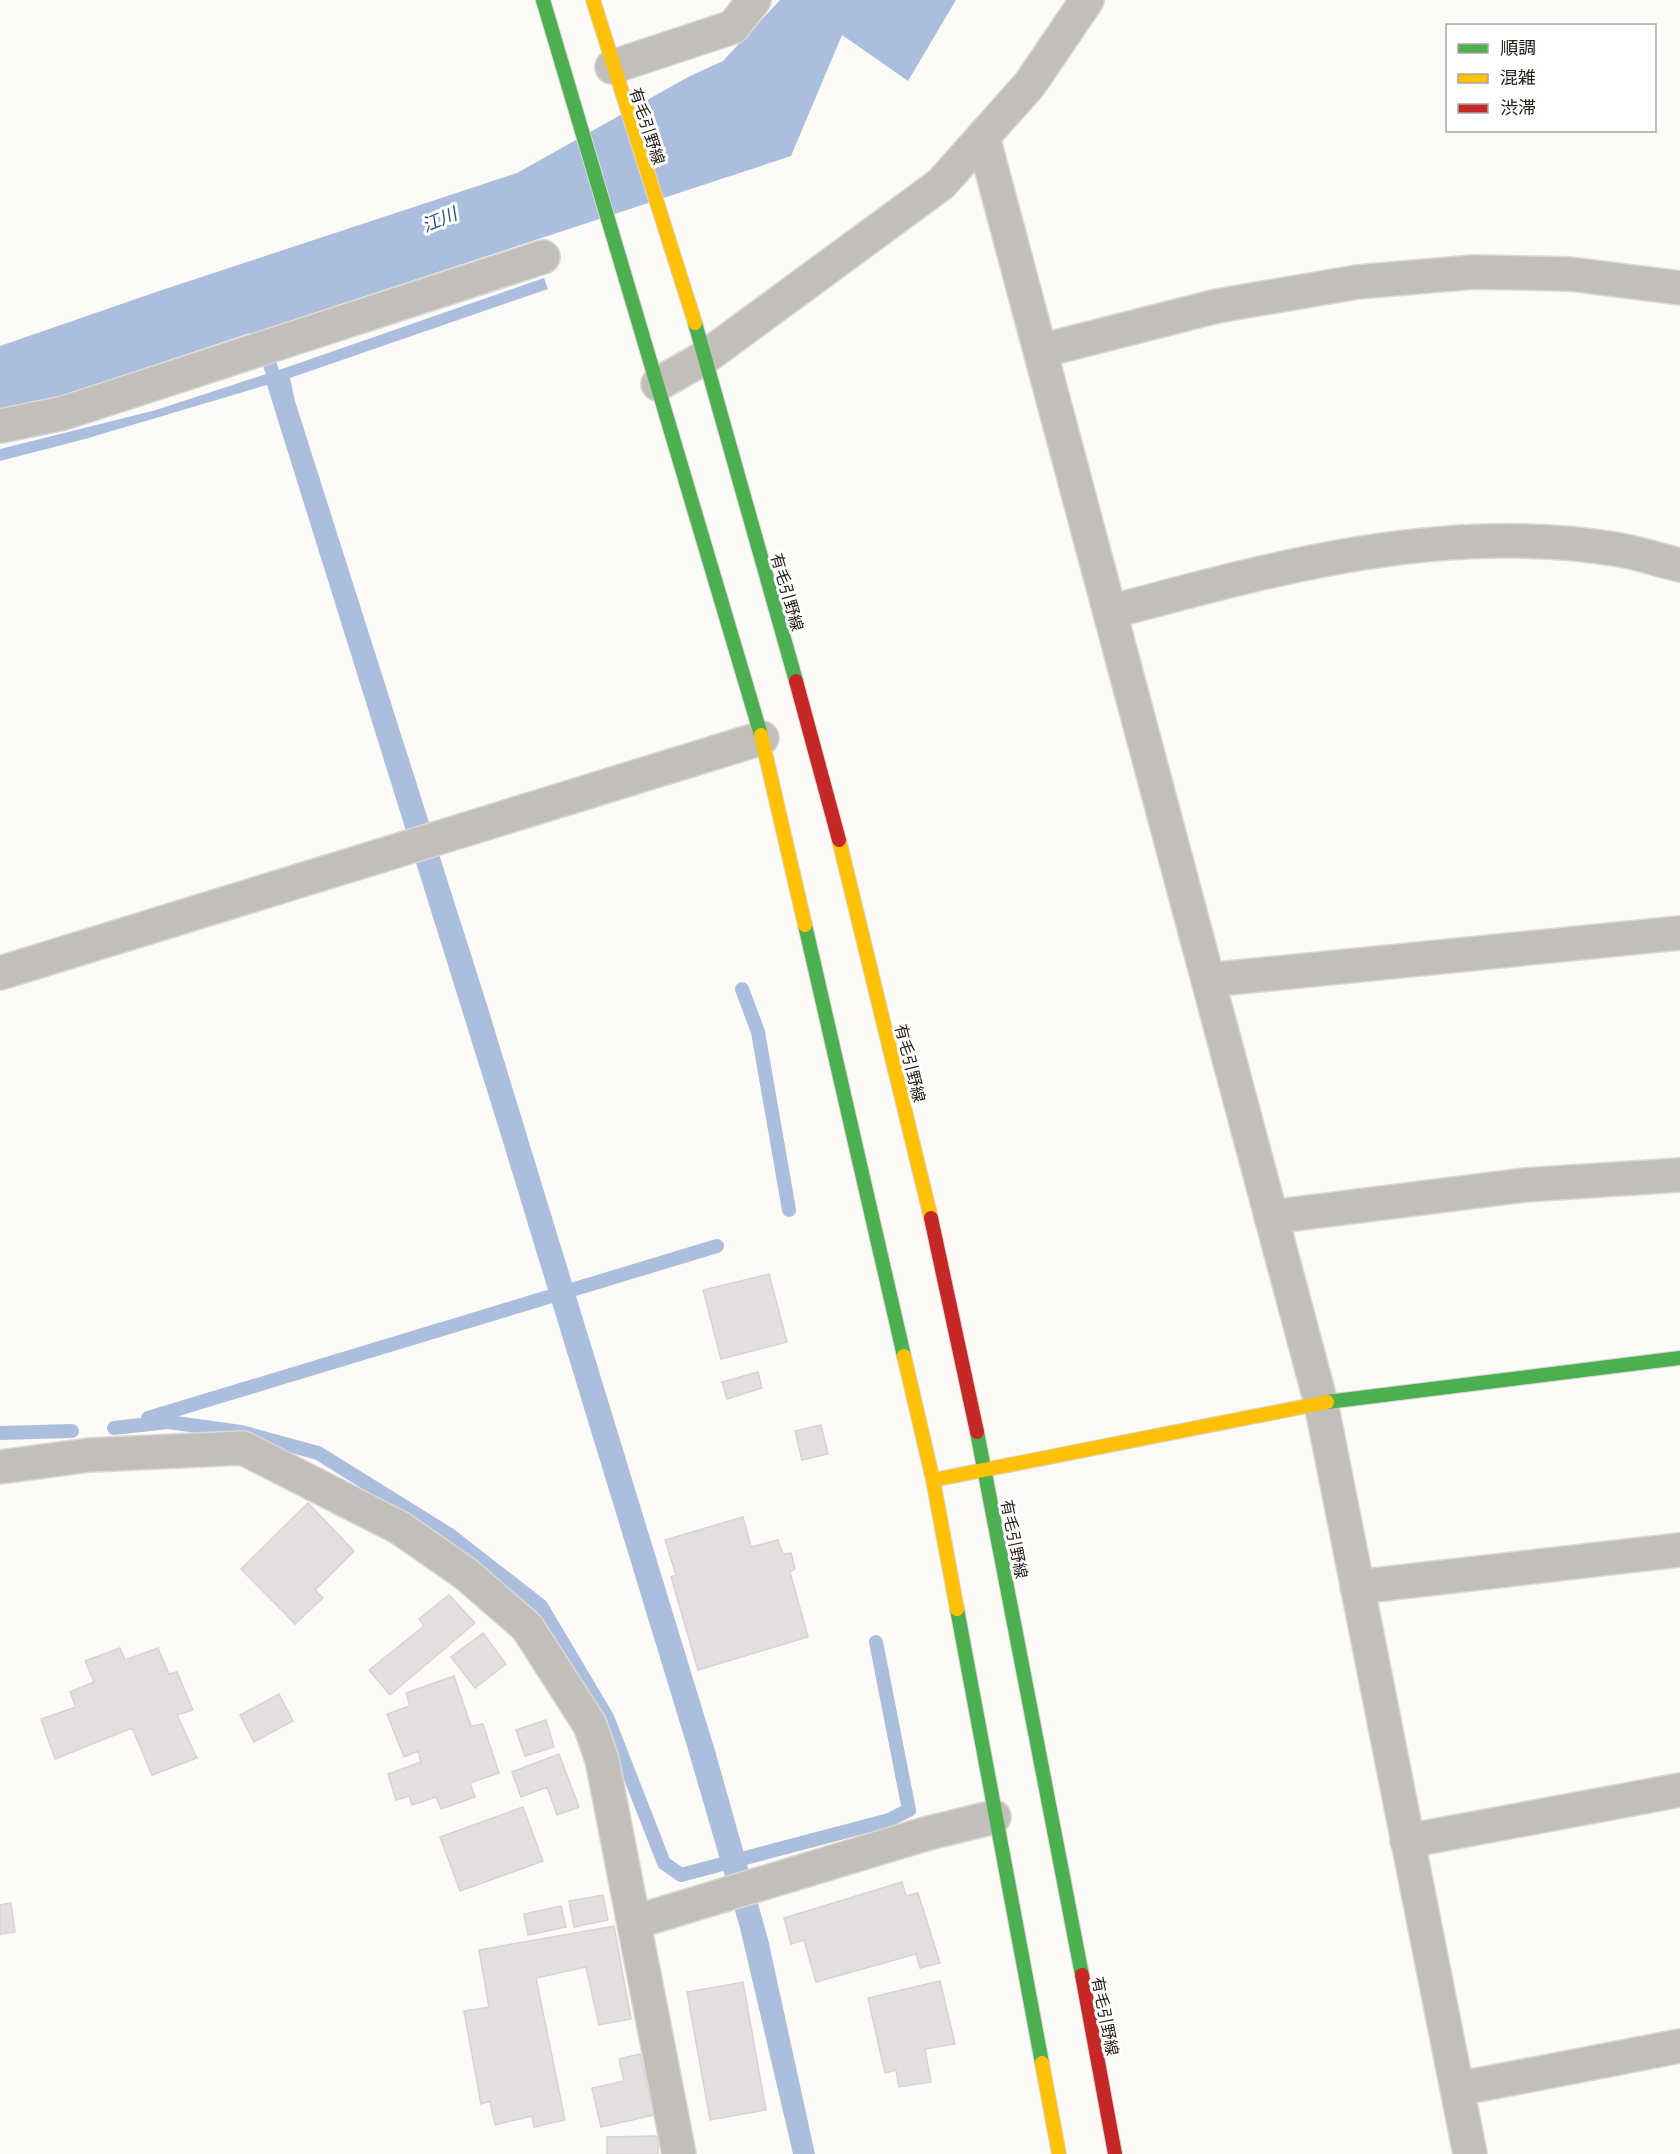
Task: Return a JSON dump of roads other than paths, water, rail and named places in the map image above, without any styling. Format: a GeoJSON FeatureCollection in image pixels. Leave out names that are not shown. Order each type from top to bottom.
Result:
{"type":"FeatureCollection","features":[{"type":"Feature","properties":{"kind":"main road"},"geometry":{"type":"LineString","coordinates":[[543,0],[762,738],[933,1480],[1059,2154]]}},
{"type":"Feature","properties":{"kind":"main road","name":"有毛引野線"},"geometry":{"type":"LineString","coordinates":[[593,0],[623,104],[700,343],[811,732],[899,1083],[985,1470],[1115,2154]]}},
{"type":"Feature","properties":{"kind":"main road"},"geometry":{"type":"LineString","coordinates":[[933,1480],[1321,1403],[1680,1358]]}},
{"type":"Feature","properties":{"kind":"street"},"geometry":{"type":"LineString","coordinates":[[612,67],[733,27],[754,0]]}},
{"type":"Feature","properties":{"kind":"street"},"geometry":{"type":"LineString","coordinates":[[654,370],[700,343],[941,184],[1030,84],[1087,0]]}},
{"type":"Feature","properties":{"kind":"street"},"geometry":{"type":"LineString","coordinates":[[983,137],[1321,1403],[1470,2154]]}},
{"type":"Feature","properties":{"kind":"street"},"geometry":{"type":"LineString","coordinates":[[0,426],[64,413],[543,257]]}},
{"type":"Feature","properties":{"kind":"street"},"geometry":{"type":"LineString","coordinates":[[1040,351],[1217,306],[1357,282],[1485,272],[1570,274],[1680,288]]}},
{"type":"Feature","properties":{"kind":"street"},"geometry":{"type":"LineString","coordinates":[[1110,612],[1262,571],[1391,548],[1506,540],[1614,549],[1680,565]]}},
{"type":"Feature","properties":{"kind":"street"},"geometry":{"type":"LineString","coordinates":[[0,974],[762,738]]}},
{"type":"Feature","properties":{"kind":"street"},"geometry":{"type":"LineString","coordinates":[[1208,980],[1680,933]]}},
{"type":"Feature","properties":{"kind":"street"},"geometry":{"type":"LineString","coordinates":[[1271,1217],[1524,1185],[1680,1175]]}},
{"type":"Feature","properties":{"kind":"street"},"geometry":{"type":"LineString","coordinates":[[0,1467],[90,1455],[243,1448],[400,1528],[466,1574],[527,1627],[590,1725],[602,1760],[679,2154]]}},
{"type":"Feature","properties":{"kind":"street"},"geometry":{"type":"LineString","coordinates":[[1357,1587],[1680,1550]]}},
{"type":"Feature","properties":{"kind":"street"},"geometry":{"type":"LineString","coordinates":[[1407,1841],[1680,1790]]}},
{"type":"Feature","properties":{"kind":"street"},"geometry":{"type":"LineString","coordinates":[[635,1922],[925,1834],[994,1816]]}},
{"type":"Feature","properties":{"kind":"street"},"geometry":{"type":"LineString","coordinates":[[1457,2089],[1680,2046]]}},
{"type":"Feature","properties":{"kind":"water","name":"江川"},"geometry":{"type":"Polygon","coordinates":[[[780,0],[956,0],[908,81],[842,35],[791,156],[265,329],[279,370],[544,278],[548,289],[290,378],[295,401],[488,1008],[716,1754],[768,1939],[815,2154],[793,2154],[740,1928],[686,1743],[499,1129],[267,385],[85,439],[0,461],[0,449],[156,410],[266,374],[250,333],[24,408],[0,413],[0,346],[517,173],[690,76],[723,61],[780,0]]]}},
{"type":"Feature","properties":{"kind":"waterway"},"geometry":{"type":"LineString","coordinates":[[742,989],[758,1032],[789,1210]]}},
{"type":"Feature","properties":{"kind":"waterway"},"geometry":{"type":"LineString","coordinates":[[148,1418],[717,1246]]}},
{"type":"Feature","properties":{"kind":"waterway"},"geometry":{"type":"LineString","coordinates":[[114,1428],[168,1422],[241,1432],[318,1453],[450,1535],[541,1606],[607,1717],[664,1863],[681,1875],[889,1820],[909,1810],[876,1642]]}},
{"type":"Feature","properties":{"kind":"waterway"},"geometry":{"type":"LineString","coordinates":[[0,1433],[72,1431]]}}]}
